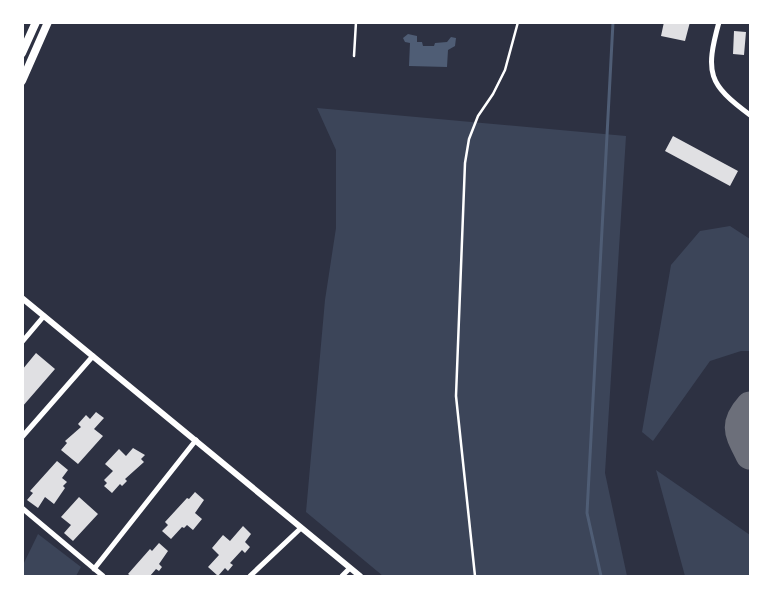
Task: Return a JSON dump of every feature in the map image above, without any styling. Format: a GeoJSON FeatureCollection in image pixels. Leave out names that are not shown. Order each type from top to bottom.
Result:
{"type":"FeatureCollection","features":[{"type":"Feature","properties":{"kind":"main road"},"geometry":{"type":"LineString","coordinates":[[22,53],[36,22]]}},
{"type":"Feature","properties":{"kind":"main road"},"geometry":{"type":"LineString","coordinates":[[22,81],[48,22]]}},
{"type":"Feature","properties":{"kind":"street"},"geometry":{"type":"LineString","coordinates":[[719,22],[712,48],[711,66],[715,84],[727,98],[750,115]]}},
{"type":"Feature","properties":{"kind":"street"},"geometry":{"type":"LineString","coordinates":[[22,298],[360,576]]}},
{"type":"Feature","properties":{"kind":"street"},"geometry":{"type":"LineString","coordinates":[[22,342],[44,316]]}},
{"type":"Feature","properties":{"kind":"street"},"geometry":{"type":"LineString","coordinates":[[22,437],[93,356]]}},
{"type":"Feature","properties":{"kind":"street"},"geometry":{"type":"LineString","coordinates":[[94,569],[196,440]]}},
{"type":"Feature","properties":{"kind":"street"},"geometry":{"type":"LineString","coordinates":[[22,508],[103,576]]}},
{"type":"Feature","properties":{"kind":"street"},"geometry":{"type":"LineString","coordinates":[[250,576],[301,528]]}},
{"type":"Feature","properties":{"kind":"street"},"geometry":{"type":"LineString","coordinates":[[342,576],[350,568]]}},
{"type":"Feature","properties":{"kind":"lane"},"geometry":{"type":"LineString","coordinates":[[354,56],[356,22]]}},
{"type":"Feature","properties":{"kind":"lane"},"geometry":{"type":"LineString","coordinates":[[475,576],[456,396],[465,163],[469,139],[478,116],[493,94],[505,70],[518,22]]}},
{"type":"Feature","properties":{"kind":"shaded area"},"geometry":{"type":"Polygon","coordinates":[[[408,34],[417,36],[417,42],[422,42],[423,46],[434,46],[435,43],[447,42],[451,37],[456,38],[455,46],[448,50],[447,67],[409,66],[410,43],[405,42],[403,38],[408,34]]]}},
{"type":"Feature","properties":{"kind":"shaded area"},"geometry":{"type":"Polygon","coordinates":[[[317,108],[626,136],[605,473],[627,576],[383,576],[306,512],[325,300],[336,228],[336,150],[317,108]]]}},
{"type":"Feature","properties":{"kind":"shaded area"},"geometry":{"type":"Polygon","coordinates":[[[730,226],[750,239],[750,351],[741,351],[710,361],[653,441],[642,432],[671,265],[700,231],[730,226]]]}},
{"type":"Feature","properties":{"kind":"shaded area"},"geometry":{"type":"Polygon","coordinates":[[[656,470],[750,535],[750,576],[685,576],[656,470]]]}},
{"type":"Feature","properties":{"kind":"shaded area"},"geometry":{"type":"Polygon","coordinates":[[[38,534],[81,567],[76,576],[23,576],[23,565],[38,534]]]}},
{"type":"Feature","properties":{"kind":"building"},"geometry":{"type":"Polygon","coordinates":[[[664,22],[690,22],[685,41],[661,36],[664,22]]]}},
{"type":"Feature","properties":{"kind":"building"},"geometry":{"type":"Polygon","coordinates":[[[734,31],[746,32],[744,55],[733,54],[734,31]]]}},
{"type":"Feature","properties":{"kind":"building"},"geometry":{"type":"Polygon","coordinates":[[[673,136],[738,171],[730,186],[665,151],[673,136]]]}},
{"type":"Feature","properties":{"kind":"building"},"geometry":{"type":"Polygon","coordinates":[[[36,353],[55,369],[22,407],[22,370],[36,353]]]}},
{"type":"Feature","properties":{"kind":"building"},"geometry":{"type":"Polygon","coordinates":[[[96,412],[104,418],[94,429],[103,436],[78,464],[61,450],[67,443],[65,441],[81,427],[78,424],[86,415],[90,419],[96,412]]]}},
{"type":"Feature","properties":{"kind":"building"},"geometry":{"type":"Polygon","coordinates":[[[133,448],[145,455],[141,459],[144,462],[125,479],[127,481],[122,486],[120,484],[112,493],[104,486],[107,483],[104,480],[113,471],[105,464],[119,449],[126,456],[133,448]]]}},
{"type":"Feature","properties":{"kind":"building"},"geometry":{"type":"Polygon","coordinates":[[[57,461],[68,470],[62,478],[67,482],[63,486],[65,488],[54,504],[45,497],[38,508],[27,500],[33,493],[30,491],[57,461]]]}},
{"type":"Feature","properties":{"kind":"building"},"geometry":{"type":"Polygon","coordinates":[[[195,492],[204,500],[195,513],[202,519],[193,530],[187,525],[184,528],[182,527],[171,539],[162,531],[168,525],[165,522],[195,492]]]}},
{"type":"Feature","properties":{"kind":"building"},"geometry":{"type":"Polygon","coordinates":[[[79,497],[98,514],[73,541],[64,533],[71,525],[61,517],[79,497]]]}},
{"type":"Feature","properties":{"kind":"building"},"geometry":{"type":"Polygon","coordinates":[[[243,526],[251,534],[245,542],[250,547],[245,553],[242,550],[230,563],[233,565],[228,571],[225,568],[218,576],[208,567],[219,555],[212,548],[223,535],[230,541],[243,526]]]}},
{"type":"Feature","properties":{"kind":"building"},"geometry":{"type":"Polygon","coordinates":[[[159,543],[168,551],[159,564],[162,567],[159,571],[156,569],[150,576],[131,576],[128,574],[150,549],[152,551],[159,543]]]}},
{"type":"Feature","properties":{"kind":"waterway"},"geometry":{"type":"LineString","coordinates":[[601,576],[587,513],[613,22]]}},
{"type":"Feature","properties":{"kind":"taxiway"},"geometry":{"type":"LineString","coordinates":[[750,406],[744,413],[739,425],[741,436],[750,455]]}}]}
